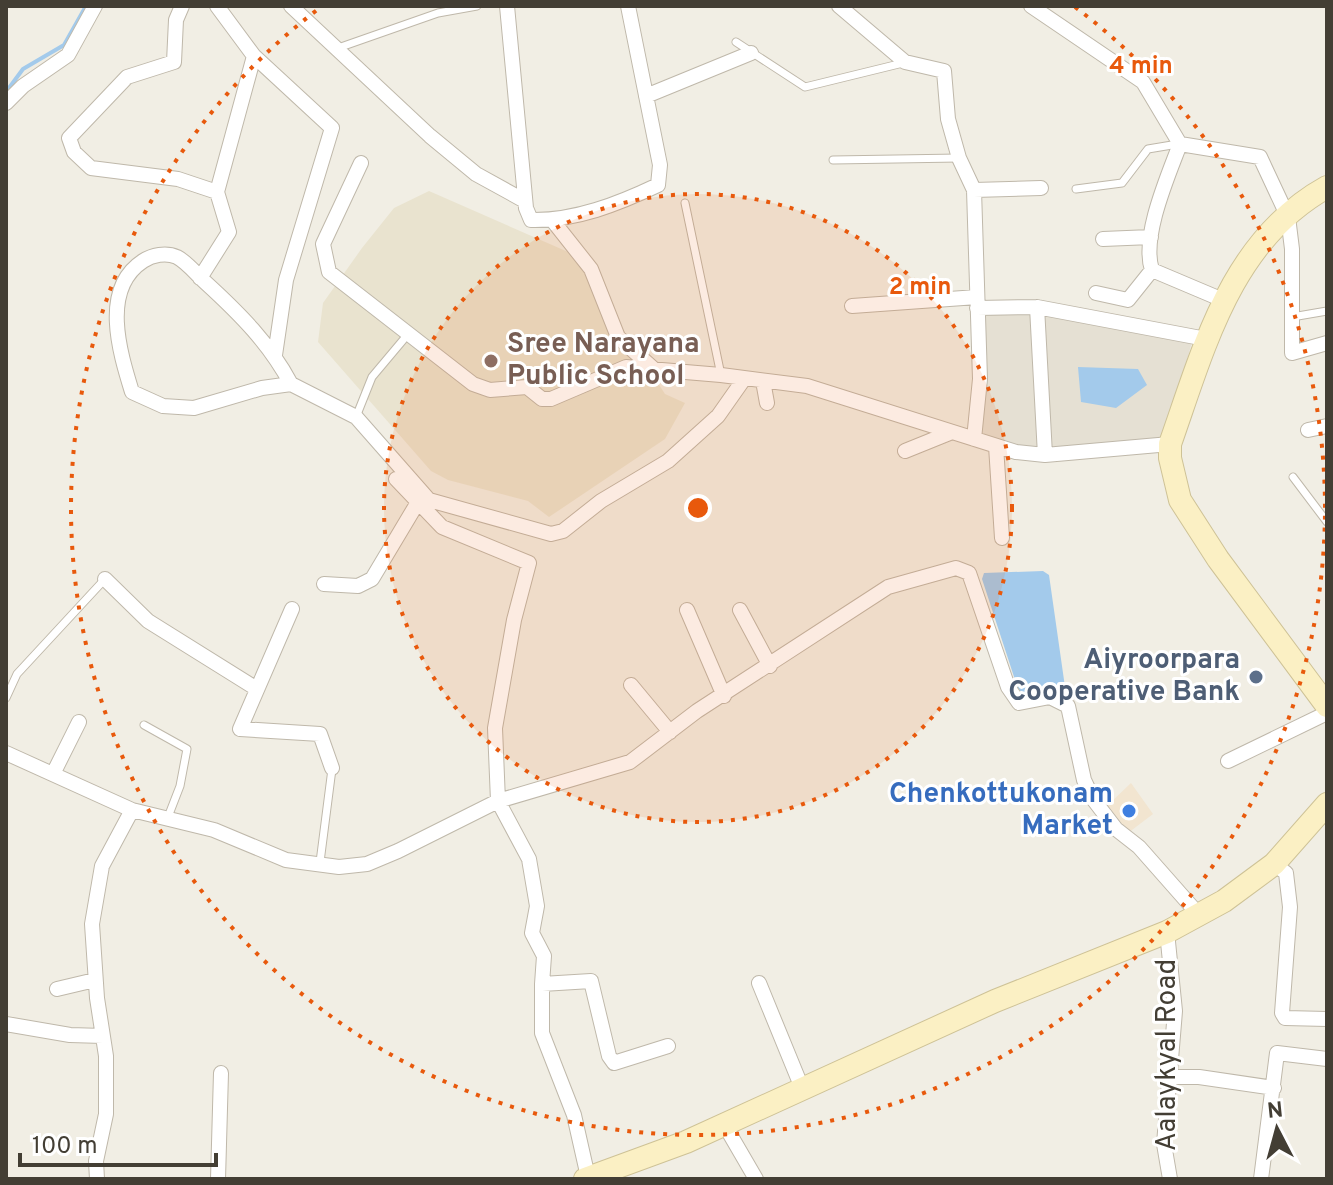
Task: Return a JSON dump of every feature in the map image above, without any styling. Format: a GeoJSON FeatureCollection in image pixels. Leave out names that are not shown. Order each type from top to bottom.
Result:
{"type":"FeatureCollection","features":[{"type":"Feature","properties":{"kind":"main road"},"geometry":{"type":"LineString","coordinates":[[1326,704],[1218,559],[1180,500],[1170,458],[1170,444],[1206,339],[1223,300],[1251,251],[1310,196],[1327,187]]}},
{"type":"Feature","properties":{"kind":"main road"},"geometry":{"type":"LineString","coordinates":[[586,1178],[724,1124],[1055,975],[1167,932],[1199,915],[1274,864],[1327,804]]}},
{"type":"Feature","properties":{"kind":"street"},"geometry":{"type":"LineString","coordinates":[[6,103],[23,86],[68,55],[95,6]]}},
{"type":"Feature","properties":{"kind":"street"},"geometry":{"type":"LineString","coordinates":[[182,6],[176,20],[174,62],[127,77],[69,138],[74,152],[91,168],[178,179],[217,192]]}},
{"type":"Feature","properties":{"kind":"street"},"geometry":{"type":"LineString","coordinates":[[217,6],[254,56],[332,128],[286,280],[275,355]]}},
{"type":"Feature","properties":{"kind":"street"},"geometry":{"type":"LineString","coordinates":[[291,6],[476,174],[525,201]]}},
{"type":"Feature","properties":{"kind":"street"},"geometry":{"type":"LineString","coordinates":[[507,6],[525,201],[531,220],[553,221],[618,203],[658,185],[660,165],[628,6]]}},
{"type":"Feature","properties":{"kind":"street"},"geometry":{"type":"LineString","coordinates":[[839,6],[905,62],[944,71],[948,119],[959,158],[974,190],[980,379],[974,439]]}},
{"type":"Feature","properties":{"kind":"street"},"geometry":{"type":"LineString","coordinates":[[1031,6],[1143,82],[1180,144],[1260,157],[1288,217],[1292,249],[1292,353],[1327,343]]}},
{"type":"Feature","properties":{"kind":"street"},"geometry":{"type":"LineString","coordinates":[[646,96],[751,53]]}},
{"type":"Feature","properties":{"kind":"street"},"geometry":{"type":"LineString","coordinates":[[200,278],[229,232],[217,192],[254,56]]}},
{"type":"Feature","properties":{"kind":"street"},"geometry":{"type":"LineString","coordinates":[[1180,144],[1163,188],[1147,257],[1152,270],[1223,300]]}},
{"type":"Feature","properties":{"kind":"street"},"geometry":{"type":"LineString","coordinates":[[361,163],[323,244],[329,272],[348,290],[473,384],[490,390],[527,387],[542,399],[551,399],[626,367],[807,386],[996,446],[1045,455],[1170,444]]}},
{"type":"Feature","properties":{"kind":"street"},"geometry":{"type":"LineString","coordinates":[[974,190],[1041,188]]}},
{"type":"Feature","properties":{"kind":"street"},"geometry":{"type":"LineString","coordinates":[[553,221],[591,269],[618,337],[657,371]]}},
{"type":"Feature","properties":{"kind":"street"},"geometry":{"type":"LineString","coordinates":[[1103,239],[1151,237]]}},
{"type":"Feature","properties":{"kind":"street"},"geometry":{"type":"LineString","coordinates":[[291,384],[262,388],[194,408],[163,406],[132,392],[118,344],[118,298],[135,267],[153,255],[177,256],[251,324],[275,355],[291,384],[356,417],[429,500],[551,534],[563,531],[601,501],[668,461],[718,416],[744,379]]}},
{"type":"Feature","properties":{"kind":"street"},"geometry":{"type":"LineString","coordinates":[[1096,293],[1128,300],[1152,270]]}},
{"type":"Feature","properties":{"kind":"street"},"geometry":{"type":"LineString","coordinates":[[852,306],[977,303],[1037,307],[1206,339]]}},
{"type":"Feature","properties":{"kind":"street"},"geometry":{"type":"LineString","coordinates":[[1037,307],[1045,455]]}},
{"type":"Feature","properties":{"kind":"street"},"geometry":{"type":"LineString","coordinates":[[763,381],[767,403]]}},
{"type":"Feature","properties":{"kind":"street"},"geometry":{"type":"LineString","coordinates":[[1308,430],[1327,426]]}},
{"type":"Feature","properties":{"kind":"street"},"geometry":{"type":"LineString","coordinates":[[905,451],[952,432]]}},
{"type":"Feature","properties":{"kind":"street"},"geometry":{"type":"LineString","coordinates":[[996,446],[1002,538]]}},
{"type":"Feature","properties":{"kind":"street"},"geometry":{"type":"LineString","coordinates":[[396,479],[442,527],[529,563],[514,620],[495,728],[498,801],[529,859],[537,906],[532,933],[544,956],[542,1033],[574,1115],[586,1178]]}},
{"type":"Feature","properties":{"kind":"street"},"geometry":{"type":"LineString","coordinates":[[324,584],[358,586],[372,579],[418,502]]}},
{"type":"Feature","properties":{"kind":"street"},"geometry":{"type":"LineString","coordinates":[[6,753],[132,810],[214,830],[286,860],[320,862],[339,867],[367,864],[498,801],[630,762],[888,587],[956,568],[969,573],[1008,687],[1019,703],[1050,697],[1063,700],[1068,706],[1084,780],[1093,799],[1116,829],[1139,847],[1199,915]]}},
{"type":"Feature","properties":{"kind":"street"},"geometry":{"type":"LineString","coordinates":[[105,579],[148,621],[257,689]]}},
{"type":"Feature","properties":{"kind":"street"},"geometry":{"type":"LineString","coordinates":[[292,609],[240,729],[320,734],[332,768]]}},
{"type":"Feature","properties":{"kind":"street"},"geometry":{"type":"LineString","coordinates":[[687,610],[724,696]]}},
{"type":"Feature","properties":{"kind":"street"},"geometry":{"type":"LineString","coordinates":[[740,610],[770,666]]}},
{"type":"Feature","properties":{"kind":"street"},"geometry":{"type":"LineString","coordinates":[[631,685],[670,732]]}},
{"type":"Feature","properties":{"kind":"street"},"geometry":{"type":"LineString","coordinates":[[1228,761],[1326,704]]}},
{"type":"Feature","properties":{"kind":"street"},"geometry":{"type":"LineString","coordinates":[[53,774],[79,722]]}},
{"type":"Feature","properties":{"kind":"street"},"geometry":{"type":"LineString","coordinates":[[97,1179],[96,1161],[106,1114],[103,1036],[95,980],[92,924],[102,866],[132,810]]}},
{"type":"Feature","properties":{"kind":"street"},"geometry":{"type":"LineString","coordinates":[[1274,864],[1286,873],[1290,907],[1282,1013],[1285,1018],[1327,1019]]}},
{"type":"Feature","properties":{"kind":"street","name":"Aalaykyal Road"},"geometry":{"type":"LineString","coordinates":[[1167,932],[1175,1011],[1164,1144],[1170,1179]]}},
{"type":"Feature","properties":{"kind":"street"},"geometry":{"type":"LineString","coordinates":[[57,989],[95,980]]}},
{"type":"Feature","properties":{"kind":"street"},"geometry":{"type":"LineString","coordinates":[[542,984],[591,981],[609,1056],[614,1063],[668,1046]]}},
{"type":"Feature","properties":{"kind":"street"},"geometry":{"type":"LineString","coordinates":[[759,983],[802,1088]]}},
{"type":"Feature","properties":{"kind":"street"},"geometry":{"type":"LineString","coordinates":[[6,1024],[70,1035],[103,1036]]}},
{"type":"Feature","properties":{"kind":"street"},"geometry":{"type":"LineString","coordinates":[[1261,1179],[1277,1053],[1327,1059]]}},
{"type":"Feature","properties":{"kind":"street"},"geometry":{"type":"LineString","coordinates":[[218,1179],[221,1073]]}},
{"type":"Feature","properties":{"kind":"street"},"geometry":{"type":"LineString","coordinates":[[1169,1077],[1199,1077],[1274,1088]]}},
{"type":"Feature","properties":{"kind":"street"},"geometry":{"type":"LineString","coordinates":[[724,1124],[756,1179]]}},
{"type":"Feature","properties":{"kind":"lane"},"geometry":{"type":"LineString","coordinates":[[337,49],[438,13],[477,6]]}},
{"type":"Feature","properties":{"kind":"lane"},"geometry":{"type":"LineString","coordinates":[[736,42],[805,87],[905,62]]}},
{"type":"Feature","properties":{"kind":"lane"},"geometry":{"type":"LineString","coordinates":[[1076,189],[1122,183],[1148,149],[1180,144]]}},
{"type":"Feature","properties":{"kind":"lane"},"geometry":{"type":"LineString","coordinates":[[833,160],[959,158]]}},
{"type":"Feature","properties":{"kind":"lane"},"geometry":{"type":"LineString","coordinates":[[685,203],[721,375]]}},
{"type":"Feature","properties":{"kind":"lane"},"geometry":{"type":"LineString","coordinates":[[1290,318],[1327,311]]}},
{"type":"Feature","properties":{"kind":"lane"},"geometry":{"type":"LineString","coordinates":[[356,417],[372,377],[409,333]]}},
{"type":"Feature","properties":{"kind":"lane"},"geometry":{"type":"LineString","coordinates":[[1293,477],[1327,522]]}},
{"type":"Feature","properties":{"kind":"lane"},"geometry":{"type":"LineString","coordinates":[[6,698],[17,674],[105,579]]}},
{"type":"Feature","properties":{"kind":"lane"},"geometry":{"type":"LineString","coordinates":[[144,725],[187,749],[180,786],[168,817]]}},
{"type":"Feature","properties":{"kind":"lane"},"geometry":{"type":"LineString","coordinates":[[320,862],[332,768]]}},
{"type":"Feature","properties":{"kind":"shaded area","name":"Sree Narayana Public School"},"geometry":{"type":"Polygon","coordinates":[[[429,191],[575,255],[665,394],[685,403],[665,439],[549,517],[528,501],[448,480],[431,471],[318,342],[323,303],[362,248],[394,208],[429,191]]]}},
{"type":"Feature","properties":{"kind":"shaded area"},"geometry":{"type":"Polygon","coordinates":[[[1018,309],[1192,342],[1165,440],[1020,449],[980,438],[984,311],[1018,309]]]}},
{"type":"Feature","properties":{"kind":"shaded area","name":"Chenkottukonam Market"},"geometry":{"type":"Polygon","coordinates":[[[1131,783],[1153,814],[1124,836],[1106,807],[1131,783]]]}},
{"type":"Feature","properties":{"kind":"water"},"geometry":{"type":"Polygon","coordinates":[[[1078,367],[1138,369],[1147,385],[1116,408],[1081,402],[1078,367]]]}},
{"type":"Feature","properties":{"kind":"water"},"geometry":{"type":"Polygon","coordinates":[[[1043,571],[1049,575],[1065,687],[1020,695],[982,579],[984,573],[1043,571]]]}},
{"type":"Feature","properties":{"kind":"waterway"},"geometry":{"type":"LineString","coordinates":[[6,92],[23,69],[64,45],[86,6]]}},
{"type":"Feature","properties":{"kind":"place","name":"Sree Narayana Public School"},"geometry":{"type":"Point","coordinates":[491,361]}},
{"type":"Feature","properties":{"kind":"place","name":"Aiyroorpara Cooperative Bank"},"geometry":{"type":"Point","coordinates":[1256,677]}},
{"type":"Feature","properties":{"kind":"place","name":"Chenkottukonam Market"},"geometry":{"type":"Point","coordinates":[1129,811]}}]}
